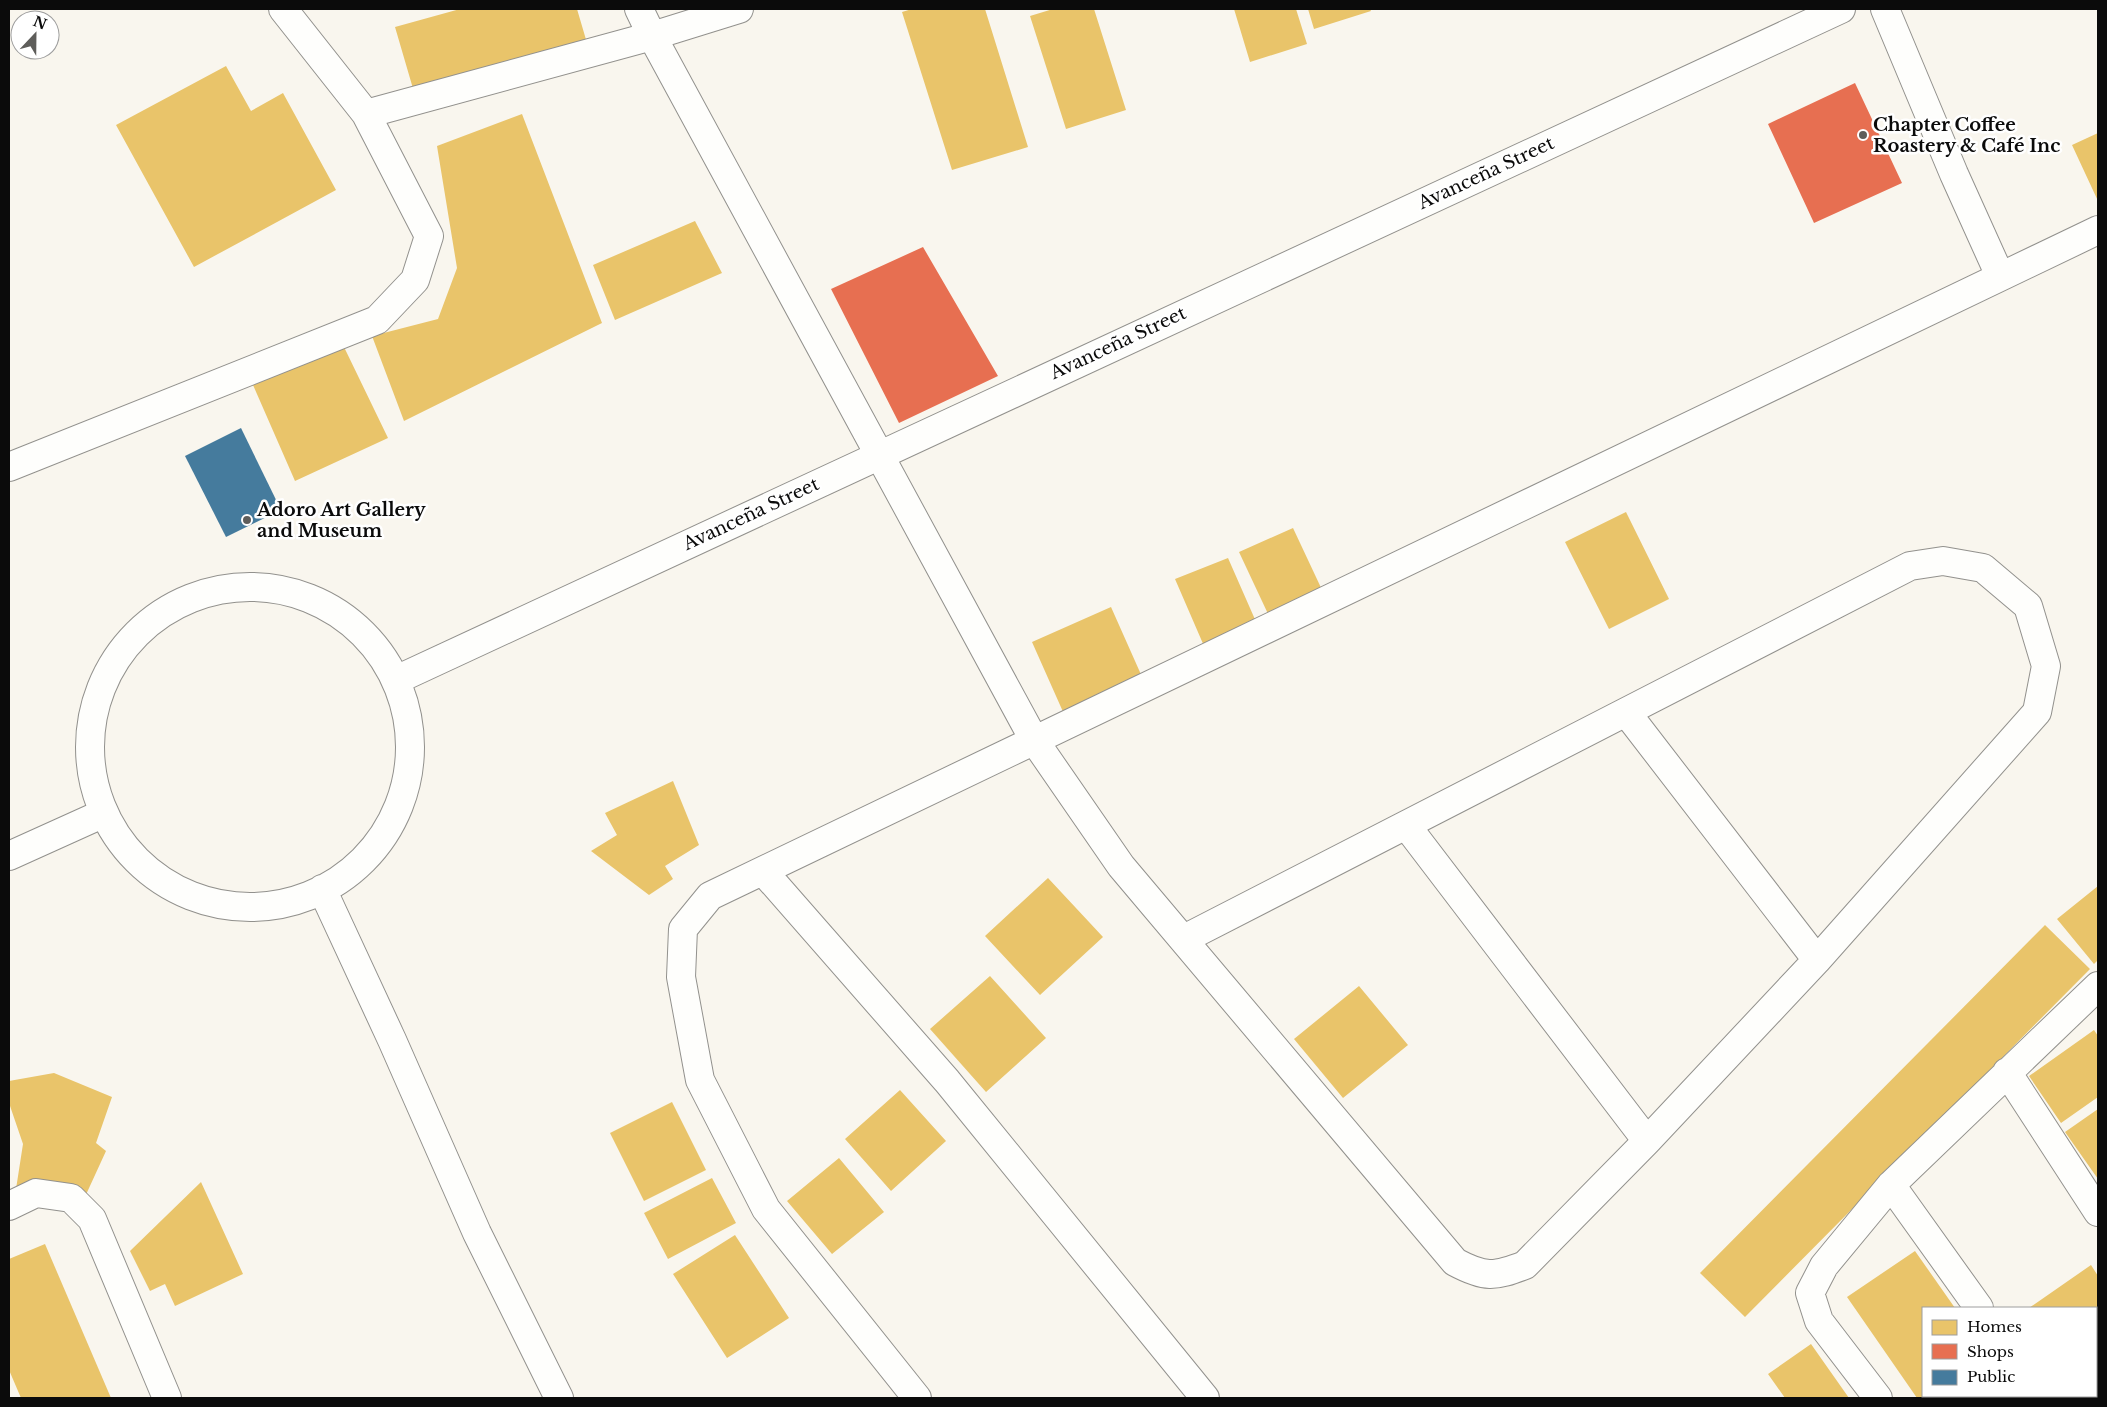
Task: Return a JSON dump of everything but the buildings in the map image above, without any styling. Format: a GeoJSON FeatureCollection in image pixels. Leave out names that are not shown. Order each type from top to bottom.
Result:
{"type":"FeatureCollection","features":[{"type":"Feature","properties":{"kind":"street"},"geometry":{"type":"LineString","coordinates":[[9,467],[377,320],[415,280],[429,236],[366,114],[283,9]]}},
{"type":"Feature","properties":{"kind":"street"},"geometry":{"type":"LineString","coordinates":[[639,9],[1034,740],[1121,866],[1455,1262],[1474,1272],[1500,1275],[1525,1265],[1647,1141],[1817,960],[2037,712],[2046,666],[2028,606],[1983,568],[1943,561],[1910,566],[1184,940]]}},
{"type":"Feature","properties":{"kind":"street"},"geometry":{"type":"LineString","coordinates":[[366,114],[652,36],[739,9]]}},
{"type":"Feature","properties":{"kind":"street","name":"Avanceña Street"},"geometry":{"type":"LineString","coordinates":[[396,680],[1841,9]]}},
{"type":"Feature","properties":{"kind":"street"},"geometry":{"type":"LineString","coordinates":[[1885,9],[1954,174],[2000,276]]}},
{"type":"Feature","properties":{"kind":"street"},"geometry":{"type":"LineString","coordinates":[[917,1398],[766,1210],[700,1080],[681,978],[683,929],[710,896],[2098,230]]}},
{"type":"Feature","properties":{"kind":"street"},"geometry":{"type":"LineString","coordinates":[[264,587],[318,602],[364,634],[396,680],[410,729],[408,781],[389,828],[357,868],[322,888],[265,907],[215,904],[169,886],[130,855],[102,814],[89,760],[93,704],[118,654],[158,615],[208,591],[264,587]]}},
{"type":"Feature","properties":{"kind":"street"},"geometry":{"type":"LineString","coordinates":[[1626,712],[1817,960]]}},
{"type":"Feature","properties":{"kind":"street"},"geometry":{"type":"LineString","coordinates":[[9,856],[102,814]]}},
{"type":"Feature","properties":{"kind":"street"},"geometry":{"type":"LineString","coordinates":[[1406,825],[1647,1141]]}},
{"type":"Feature","properties":{"kind":"street"},"geometry":{"type":"LineString","coordinates":[[763,871],[947,1081],[1205,1398]]}},
{"type":"Feature","properties":{"kind":"street"},"geometry":{"type":"LineString","coordinates":[[322,888],[392,1040],[477,1233],[559,1398]]}},
{"type":"Feature","properties":{"kind":"street"},"geometry":{"type":"LineString","coordinates":[[1878,1398],[1819,1321],[1810,1293],[1824,1266],[1891,1185],[2098,986]]}},
{"type":"Feature","properties":{"kind":"street"},"geometry":{"type":"LineString","coordinates":[[2007,1072],[2098,1212]]}},
{"type":"Feature","properties":{"kind":"street"},"geometry":{"type":"LineString","coordinates":[[1891,1185],[1978,1307]]}},
{"type":"Feature","properties":{"kind":"street"},"geometry":{"type":"LineString","coordinates":[[9,1206],[36,1194],[71,1198],[92,1219],[166,1398]]}},
{"type":"Feature","properties":{"kind":"place","name":"Chapter Coffee Roastery & Café Inc"},"geometry":{"type":"Point","coordinates":[1863,135]}},
{"type":"Feature","properties":{"kind":"place","name":"Adoro Art Gallery and Museum"},"geometry":{"type":"Point","coordinates":[247,520]}}]}
